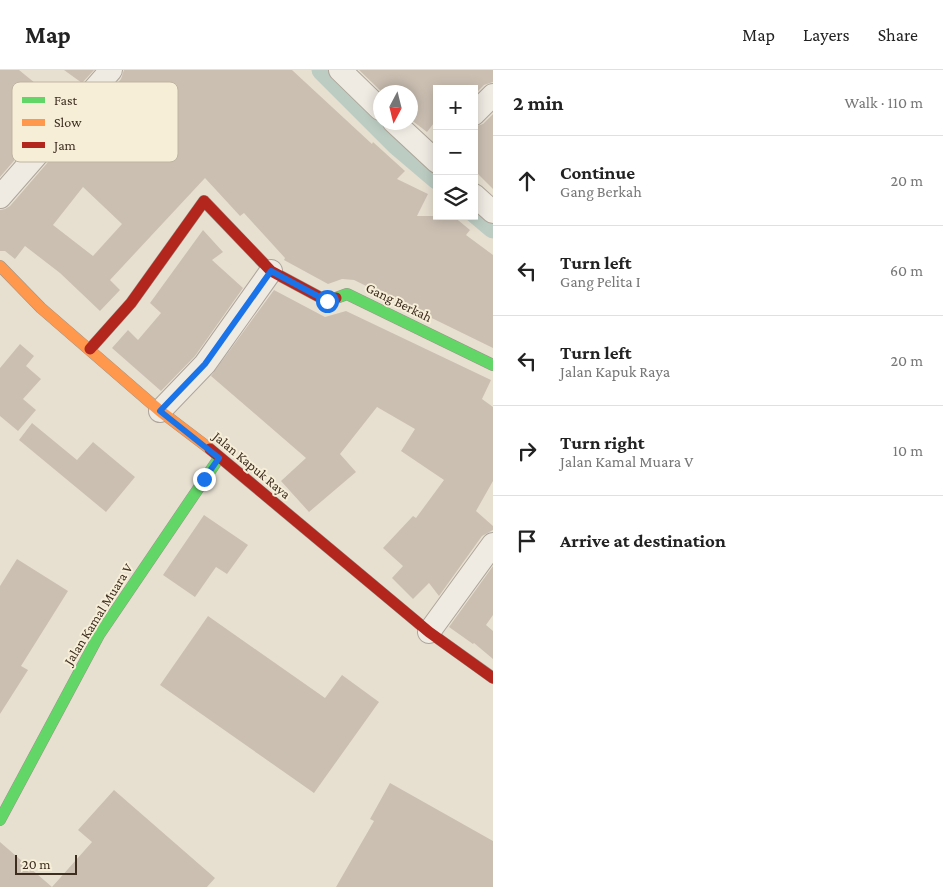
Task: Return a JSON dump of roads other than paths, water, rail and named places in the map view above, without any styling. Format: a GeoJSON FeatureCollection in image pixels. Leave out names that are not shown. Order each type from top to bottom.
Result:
{"type":"FeatureCollection","features":[{"type":"Feature","properties":{"kind":"street"},"geometry":{"type":"LineString","coordinates":[[101,82],[111,70]]}},
{"type":"Feature","properties":{"kind":"street"},"geometry":{"type":"LineString","coordinates":[[340,70],[373,103]]}},
{"type":"Feature","properties":{"kind":"street"},"geometry":{"type":"LineString","coordinates":[[478,110],[493,95]]}},
{"type":"Feature","properties":{"kind":"street"},"geometry":{"type":"LineString","coordinates":[[403,130],[433,155]]}},
{"type":"Feature","properties":{"kind":"street"},"geometry":{"type":"LineString","coordinates":[[0,197],[31,162]]}},
{"type":"Feature","properties":{"kind":"street"},"geometry":{"type":"LineString","coordinates":[[478,199],[493,212]]}},
{"type":"Feature","properties":{"kind":"street","name":"Gang Berkah"},"geometry":{"type":"LineString","coordinates":[[90,349],[131,303],[204,200],[271,271],[327,301],[347,294],[493,365]]}},
{"type":"Feature","properties":{"kind":"street","name":"Jalan Kapuk Raya"},"geometry":{"type":"LineString","coordinates":[[0,266],[41,308],[160,411],[429,632],[493,678]]}},
{"type":"Feature","properties":{"kind":"street"},"geometry":{"type":"LineString","coordinates":[[160,411],[205,364],[271,271]]}},
{"type":"Feature","properties":{"kind":"street","name":"Jalan Kamal Muara V"},"geometry":{"type":"LineString","coordinates":[[0,820],[99,635],[219,458]]}},
{"type":"Feature","properties":{"kind":"street"},"geometry":{"type":"LineString","coordinates":[[429,632],[493,544]]}},
{"type":"Feature","properties":{"kind":"waterway"},"geometry":{"type":"LineString","coordinates":[[322,70],[397,145],[433,176]]}},
{"type":"Feature","properties":{"kind":"waterway"},"geometry":{"type":"LineString","coordinates":[[478,215],[493,228]]}}]}
